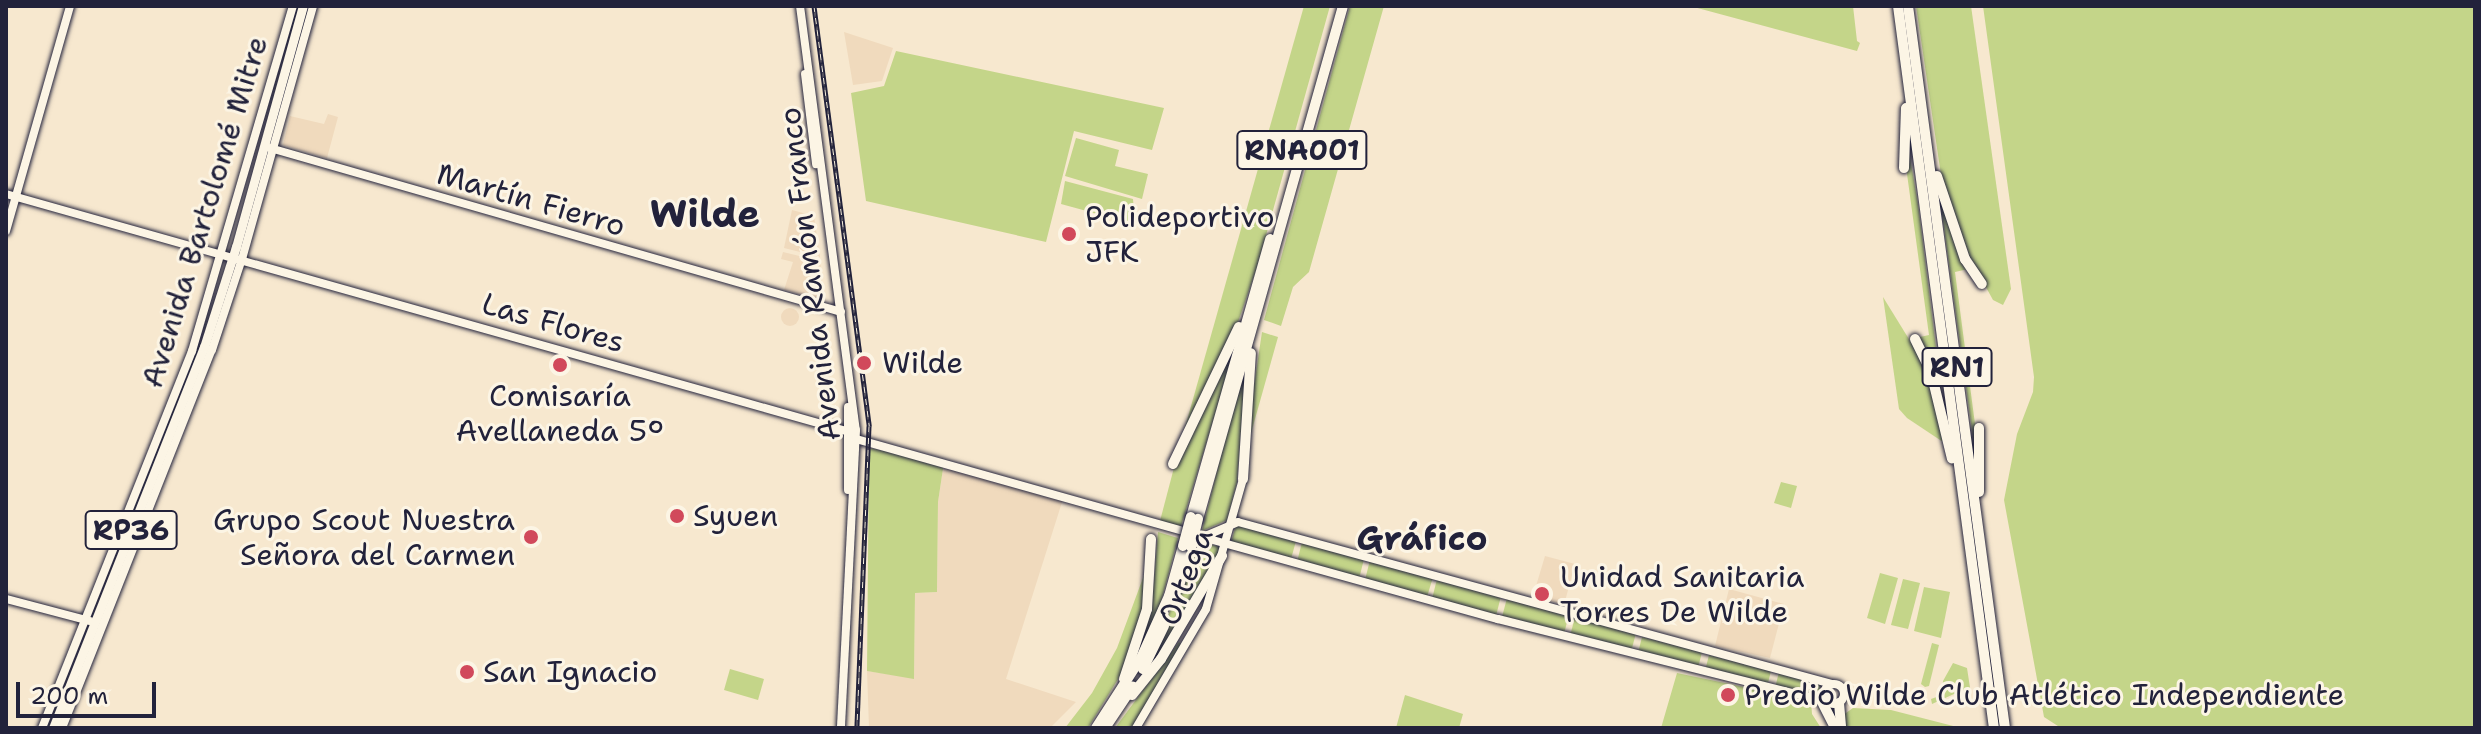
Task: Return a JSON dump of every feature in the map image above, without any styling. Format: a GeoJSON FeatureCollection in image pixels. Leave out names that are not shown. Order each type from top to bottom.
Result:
{"type":"FeatureCollection","features":[{"type":"Feature","properties":{"kind":"highway","name":"RNA001"},"geometry":{"type":"LineString","coordinates":[[1195,518],[1336,6]]}},
{"type":"Feature","properties":{"kind":"highway","name":"RNA001"},"geometry":{"type":"LineString","coordinates":[[1105,728],[1162,613],[1187,546],[1345,6]]}},
{"type":"Feature","properties":{"kind":"highway","name":"RN1"},"geometry":{"type":"LineString","coordinates":[[1898,6],[1994,728]]}},
{"type":"Feature","properties":{"kind":"highway","name":"RN1"},"geometry":{"type":"LineString","coordinates":[[1908,6],[2005,728]]}},
{"type":"Feature","properties":{"kind":"highway"},"geometry":{"type":"LineString","coordinates":[[1904,168],[1908,82]]}},
{"type":"Feature","properties":{"kind":"highway"},"geometry":{"type":"LineString","coordinates":[[1919,91],[1950,221],[1965,259],[1982,284]]}},
{"type":"Feature","properties":{"kind":"highway"},"geometry":{"type":"LineString","coordinates":[[1173,464],[1221,370],[1258,281]]}},
{"type":"Feature","properties":{"kind":"highway"},"geometry":{"type":"LineString","coordinates":[[1243,479],[1246,395],[1262,293]]}},
{"type":"Feature","properties":{"kind":"highway"},"geometry":{"type":"LineString","coordinates":[[1915,339],[1931,372],[1962,489]]}},
{"type":"Feature","properties":{"kind":"highway"},"geometry":{"type":"LineString","coordinates":[[1979,428],[1981,549]]}},
{"type":"Feature","properties":{"kind":"highway"},"geometry":{"type":"LineString","coordinates":[[1116,707],[1145,617],[1150,588],[1151,539]]}},
{"type":"Feature","properties":{"kind":"highway"},"geometry":{"type":"LineString","coordinates":[[1116,707],[1161,659],[1222,556]]}},
{"type":"Feature","properties":{"kind":"highway"},"geometry":{"type":"LineString","coordinates":[[1829,702],[1835,728]]}},
{"type":"Feature","properties":{"kind":"highway"},"geometry":{"type":"LineString","coordinates":[[1829,702],[1841,728]]}},
{"type":"Feature","properties":{"kind":"highway","name":"RNA001"},"geometry":{"type":"LineString","coordinates":[[1096,728],[1116,707]]}},
{"type":"Feature","properties":{"kind":"main road","name":"Avenida Bartolomé Mitre"},"geometry":{"type":"LineString","coordinates":[[81,656],[204,347],[233,257],[303,6]]}},
{"type":"Feature","properties":{"kind":"main road","name":"RP36"},"geometry":{"type":"LineString","coordinates":[[53,728],[81,656]]}},
{"type":"Feature","properties":{"kind":"street"},"geometry":{"type":"LineString","coordinates":[[6,231],[70,6]]}},
{"type":"Feature","properties":{"kind":"street","name":"Avenida Bartolomé Mitre"},"geometry":{"type":"LineString","coordinates":[[264,146],[293,6]]}},
{"type":"Feature","properties":{"kind":"street","name":"Avenida Bartolomé Mitre"},"geometry":{"type":"LineString","coordinates":[[264,146],[313,6]]}},
{"type":"Feature","properties":{"kind":"street","name":"Avenida Ramón Franco"},"geometry":{"type":"LineString","coordinates":[[798,6],[853,435],[838,728]]}},
{"type":"Feature","properties":{"kind":"street","name":"Martín Fierro"},"geometry":{"type":"LineString","coordinates":[[264,146],[839,312]]}},
{"type":"Feature","properties":{"kind":"street","name":"Las Flores"},"geometry":{"type":"LineString","coordinates":[[6,194],[1183,531]]}},
{"type":"Feature","properties":{"kind":"street","name":"Ortega"},"geometry":{"type":"LineString","coordinates":[[1136,728],[1202,618],[1243,479]]}},
{"type":"Feature","properties":{"kind":"street"},"geometry":{"type":"LineString","coordinates":[[1232,523],[1832,684],[1844,691],[1829,702],[1498,619],[1200,536],[1232,523]]}},
{"type":"Feature","properties":{"kind":"street"},"geometry":{"type":"LineString","coordinates":[[6,599],[95,621]]}},
{"type":"Feature","properties":{"kind":"street"},"geometry":{"type":"LineString","coordinates":[[42,728],[81,656]]}},
{"type":"Feature","properties":{"kind":"street"},"geometry":{"type":"LineString","coordinates":[[62,728],[81,656]]}},
{"type":"Feature","properties":{"kind":"street"},"geometry":{"type":"LineString","coordinates":[[1829,702],[1825,692],[1832,684]]}},
{"type":"Feature","properties":{"kind":"shaded area"},"geometry":{"type":"Polygon","coordinates":[[[844,32],[893,48],[882,81],[853,85],[844,32]]]}},
{"type":"Feature","properties":{"kind":"shaded area"},"geometry":{"type":"Polygon","coordinates":[[[328,114],[338,117],[327,158],[283,145],[290,116],[324,124],[328,114]]]}},
{"type":"Feature","properties":{"kind":"shaded area"},"geometry":{"type":"Polygon","coordinates":[[[792,210],[814,216],[820,257],[784,248],[792,210]]]}},
{"type":"Feature","properties":{"kind":"shaded area"},"geometry":{"type":"Polygon","coordinates":[[[783,252],[820,261],[824,301],[784,290],[793,262],[781,259],[783,252]]]}},
{"type":"Feature","properties":{"kind":"shaded area"},"geometry":{"type":"Polygon","coordinates":[[[790,308],[799,317],[790,326],[781,317],[790,308]]]}},
{"type":"Feature","properties":{"kind":"shaded area"},"geometry":{"type":"Polygon","coordinates":[[[944,462],[1063,499],[1006,679],[1076,702],[1050,728],[869,728],[867,671],[914,678],[915,593],[937,592],[938,502],[944,462]]]}},
{"type":"Feature","properties":{"kind":"shaded area"},"geometry":{"type":"Polygon","coordinates":[[[1545,556],[1575,564],[1564,605],[1533,596],[1545,556]]]}},
{"type":"Feature","properties":{"kind":"shaded area"},"geometry":{"type":"Polygon","coordinates":[[[1729,589],[1784,604],[1770,658],[1715,646],[1729,589]]]}},
{"type":"Feature","properties":{"kind":"green space"},"geometry":{"type":"Polygon","coordinates":[[[1304,6],[1330,6],[1258,264],[1236,328],[1182,438],[1304,6]]]}},
{"type":"Feature","properties":{"kind":"green space"},"geometry":{"type":"Polygon","coordinates":[[[1350,6],[1384,6],[1309,272],[1293,287],[1281,326],[1264,320],[1350,6]]]}},
{"type":"Feature","properties":{"kind":"green space"},"geometry":{"type":"Polygon","coordinates":[[[1690,6],[1853,6],[1857,41],[1860,43],[1857,51],[1690,6]]]}},
{"type":"Feature","properties":{"kind":"green space"},"geometry":{"type":"Polygon","coordinates":[[[1916,6],[1971,6],[2011,289],[2003,305],[1993,300],[1970,258],[1941,175],[1916,6]]]}},
{"type":"Feature","properties":{"kind":"green space"},"geometry":{"type":"Polygon","coordinates":[[[1983,6],[2475,6],[2475,728],[2061,728],[2044,717],[2004,500],[2017,434],[2033,392],[2034,377],[1983,6]]]}},
{"type":"Feature","properties":{"kind":"green space"},"geometry":{"type":"Polygon","coordinates":[[[896,51],[1164,108],[1152,150],[1074,131],[1046,242],[866,201],[851,93],[884,86],[896,51]]]}},
{"type":"Feature","properties":{"kind":"green space"},"geometry":{"type":"Polygon","coordinates":[[[1076,138],[1119,150],[1115,166],[1148,174],[1142,199],[1065,176],[1076,138]]]}},
{"type":"Feature","properties":{"kind":"green space"},"geometry":{"type":"Polygon","coordinates":[[[1908,146],[1943,404],[1920,337],[1929,335],[1907,174],[1908,146]]]}},
{"type":"Feature","properties":{"kind":"green space"},"geometry":{"type":"Polygon","coordinates":[[[1065,181],[1133,199],[1134,212],[1127,222],[1061,204],[1065,181]]]}},
{"type":"Feature","properties":{"kind":"green space"},"geometry":{"type":"Polygon","coordinates":[[[1940,199],[1968,269],[1955,272],[1975,424],[1974,445],[1940,199]]]}},
{"type":"Feature","properties":{"kind":"green space"},"geometry":{"type":"Polygon","coordinates":[[[1883,297],[1928,370],[1943,442],[1907,418],[1899,409],[1883,297]]]}},
{"type":"Feature","properties":{"kind":"green space"},"geometry":{"type":"Polygon","coordinates":[[[1262,332],[1278,337],[1248,444],[1246,440],[1262,332]]]}},
{"type":"Feature","properties":{"kind":"green space"},"geometry":{"type":"Polygon","coordinates":[[[1235,348],[1181,526],[1160,521],[1176,460],[1235,348]]]}},
{"type":"Feature","properties":{"kind":"green space"},"geometry":{"type":"Polygon","coordinates":[[[1247,352],[1237,482],[1227,520],[1202,531],[1247,352]]]}},
{"type":"Feature","properties":{"kind":"green space"},"geometry":{"type":"Polygon","coordinates":[[[869,448],[944,462],[938,502],[937,592],[915,593],[914,679],[867,671],[869,448]]]}},
{"type":"Feature","properties":{"kind":"green space"},"geometry":{"type":"Polygon","coordinates":[[[1781,482],[1797,486],[1791,508],[1774,503],[1781,482]]]}},
{"type":"Feature","properties":{"kind":"green space"},"geometry":{"type":"Polygon","coordinates":[[[1236,525],[1296,541],[1291,559],[1231,543],[1236,525]]]}},
{"type":"Feature","properties":{"kind":"green space"},"geometry":{"type":"Polygon","coordinates":[[[1158,532],[1178,538],[1160,606],[1134,662],[1154,581],[1158,532]]]}},
{"type":"Feature","properties":{"kind":"green space"},"geometry":{"type":"Polygon","coordinates":[[[1197,541],[1220,547],[1217,562],[1168,643],[1146,672],[1197,541]]]}},
{"type":"Feature","properties":{"kind":"green space"},"geometry":{"type":"Polygon","coordinates":[[[1302,542],[1364,559],[1359,579],[1297,562],[1302,542]]]}},
{"type":"Feature","properties":{"kind":"green space"},"geometry":{"type":"Polygon","coordinates":[[[1370,560],[1433,577],[1427,597],[1365,580],[1370,560]]]}},
{"type":"Feature","properties":{"kind":"green space"},"geometry":{"type":"Polygon","coordinates":[[[1147,567],[1147,593],[1123,671],[1088,728],[1065,728],[1092,693],[1117,648],[1147,567]]]}},
{"type":"Feature","properties":{"kind":"green space"},"geometry":{"type":"Polygon","coordinates":[[[1880,573],[1898,578],[1885,624],[1867,618],[1880,573]]]}},
{"type":"Feature","properties":{"kind":"green space"},"geometry":{"type":"Polygon","coordinates":[[[1437,579],[1501,596],[1496,616],[1432,599],[1437,579]]]}},
{"type":"Feature","properties":{"kind":"green space"},"geometry":{"type":"Polygon","coordinates":[[[1903,579],[1920,583],[1908,629],[1891,625],[1903,579]]]}},
{"type":"Feature","properties":{"kind":"green space"},"geometry":{"type":"Polygon","coordinates":[[[1924,587],[1950,592],[1941,638],[1914,631],[1924,587]]]}},
{"type":"Feature","properties":{"kind":"green space"},"geometry":{"type":"Polygon","coordinates":[[[1507,598],[1569,614],[1564,634],[1502,617],[1507,598]]]}},
{"type":"Feature","properties":{"kind":"green space"},"geometry":{"type":"Polygon","coordinates":[[[1575,617],[1636,633],[1631,652],[1570,636],[1575,617]]]}},
{"type":"Feature","properties":{"kind":"green space"},"geometry":{"type":"Polygon","coordinates":[[[1642,637],[1702,652],[1698,668],[1638,653],[1642,637]]]}},
{"type":"Feature","properties":{"kind":"green space"},"geometry":{"type":"Polygon","coordinates":[[[1179,642],[1182,645],[1131,728],[1115,728],[1179,642]]]}},
{"type":"Feature","properties":{"kind":"green space"},"geometry":{"type":"Polygon","coordinates":[[[1932,643],[1939,645],[1929,686],[1925,687],[1921,684],[1932,643]]]}},
{"type":"Feature","properties":{"kind":"green space"},"geometry":{"type":"Polygon","coordinates":[[[1709,655],[1771,671],[1767,687],[1705,671],[1709,655]]]}},
{"type":"Feature","properties":{"kind":"green space"},"geometry":{"type":"Polygon","coordinates":[[[1953,663],[1967,668],[1971,694],[1954,694],[1932,704],[1931,699],[1942,695],[1943,681],[1953,663]]]}},
{"type":"Feature","properties":{"kind":"green space"},"geometry":{"type":"Polygon","coordinates":[[[730,669],[764,679],[758,700],[724,690],[730,669]]]}},
{"type":"Feature","properties":{"kind":"green space"},"geometry":{"type":"Polygon","coordinates":[[[1779,672],[1821,684],[1818,696],[1775,688],[1779,672]]]}},
{"type":"Feature","properties":{"kind":"green space","name":"Predio Wilde Club Atlético Independiente"},"geometry":{"type":"Polygon","coordinates":[[[1677,673],[1811,701],[1812,714],[1821,728],[1661,728],[1677,673]]]}},
{"type":"Feature","properties":{"kind":"green space"},"geometry":{"type":"Polygon","coordinates":[[[1405,695],[1463,714],[1459,728],[1396,728],[1405,695]]]}},
{"type":"Feature","properties":{"kind":"green space"},"geometry":{"type":"Polygon","coordinates":[[[1853,708],[1891,710],[1961,728],[1843,728],[1843,715],[1853,708]]]}},
{"type":"Feature","properties":{"kind":"railway"},"geometry":{"type":"LineString","coordinates":[[814,6],[869,426],[857,728]]}},
{"type":"Feature","properties":{"kind":"place","name":"Polideportivo JFK"},"geometry":{"type":"Point","coordinates":[1069,234]}},
{"type":"Feature","properties":{"kind":"place","name":"Wilde"},"geometry":{"type":"Point","coordinates":[864,363]}},
{"type":"Feature","properties":{"kind":"place","name":"Comisaría Avellaneda 5°"},"geometry":{"type":"Point","coordinates":[560,365]}},
{"type":"Feature","properties":{"kind":"place","name":"Syuen"},"geometry":{"type":"Point","coordinates":[677,516]}},
{"type":"Feature","properties":{"kind":"place","name":"Grupo Scout Nuestra Señora del Carmen"},"geometry":{"type":"Point","coordinates":[531,537]}},
{"type":"Feature","properties":{"kind":"place","name":"Unidad Sanitaria Torres De Wilde"},"geometry":{"type":"Point","coordinates":[1542,594]}},
{"type":"Feature","properties":{"kind":"place","name":"San Ignacio"},"geometry":{"type":"Point","coordinates":[467,672]}},
{"type":"Feature","properties":{"kind":"place","name":"Predio Wilde Club Atlético Independiente"},"geometry":{"type":"Point","coordinates":[1728,695]}},
{"type":"Feature","properties":{"kind":"district","name":"Wilde"},"geometry":{"type":"Point","coordinates":[705,214]}},
{"type":"Feature","properties":{"kind":"district","name":"Gráfico"},"geometry":{"type":"Point","coordinates":[1422,539]}}]}
